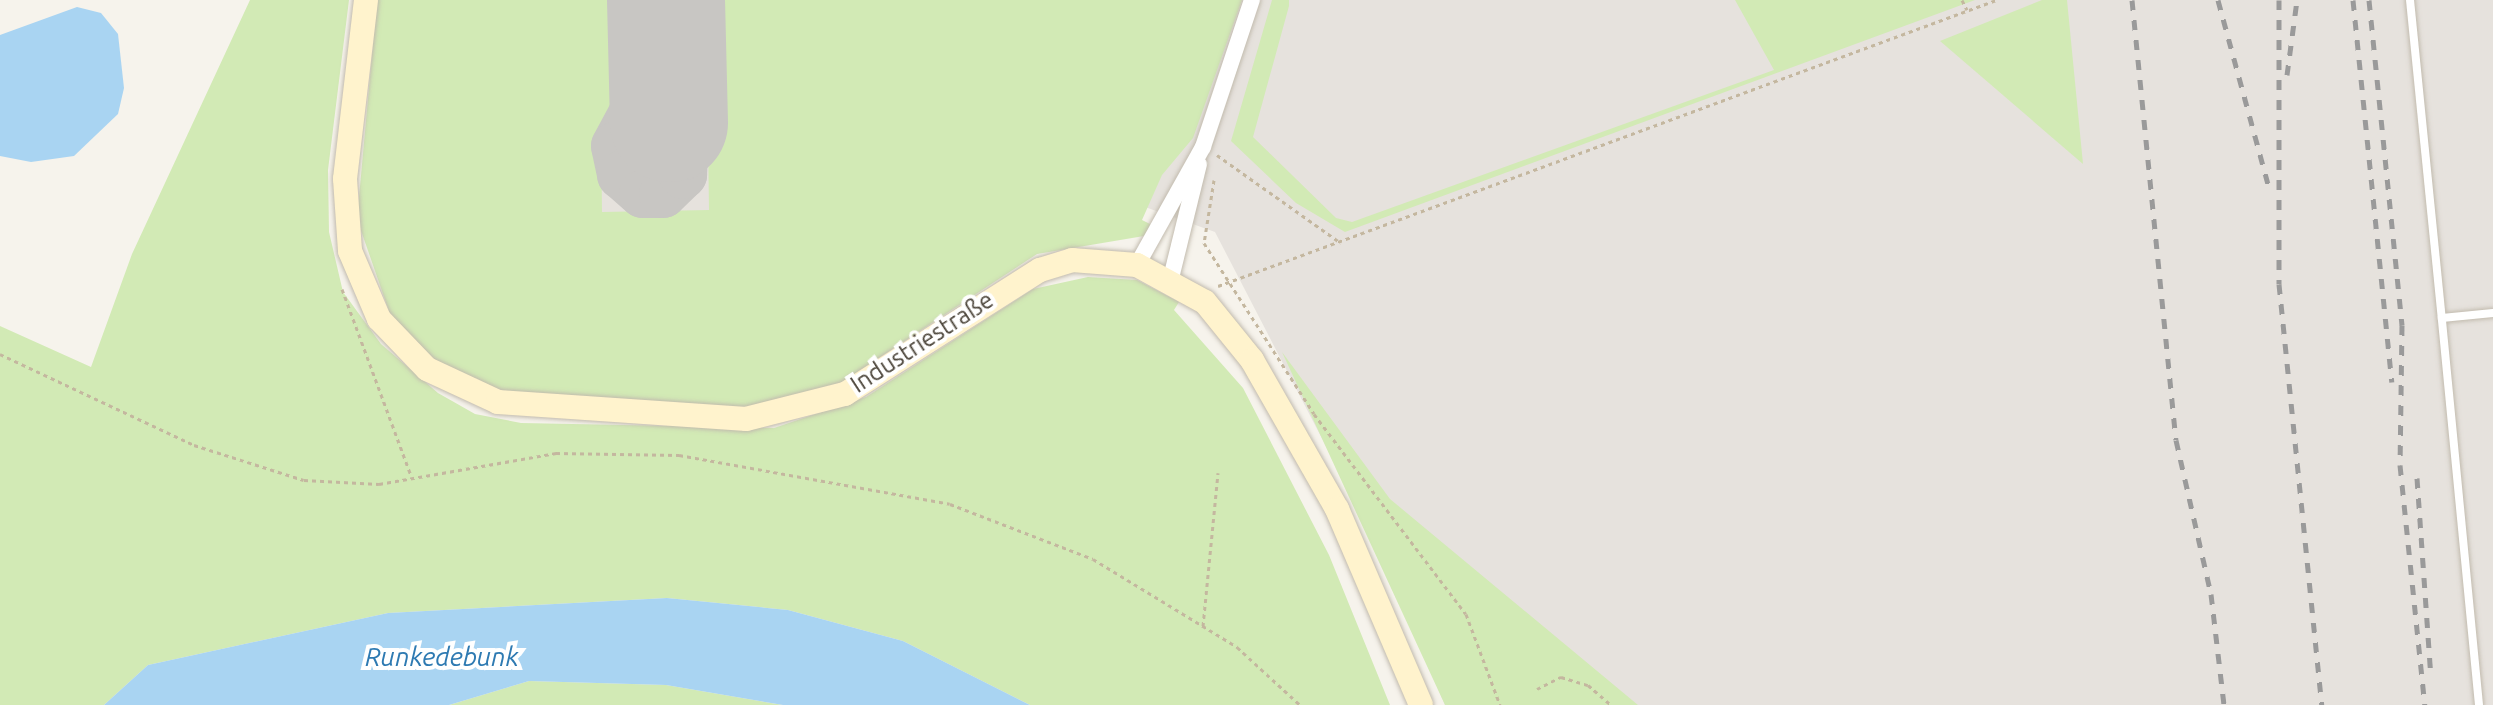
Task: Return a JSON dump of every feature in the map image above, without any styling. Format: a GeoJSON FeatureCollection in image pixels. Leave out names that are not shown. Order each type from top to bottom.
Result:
{"type":"FeatureCollection","features":[{"type":"Feature","properties":{"kind":"street","name":"Industriestraße"},"geometry":{"type":"LineString","coordinates":[[366,0],[345,179],[350,251],[368,299],[400,346],[470,393],[526,406],[627,414],[783,414],[845,394],[1040,270],[1072,260],[1137,265],[1171,278],[1205,302],[1252,360],[1337,509],[1421,705]]}},
{"type":"Feature","properties":{"kind":"street"},"geometry":{"type":"LineString","coordinates":[[1171,278],[1203,147],[1252,0]]}},
{"type":"Feature","properties":{"kind":"street"},"geometry":{"type":"LineString","coordinates":[[1137,265],[1203,147]]}},
{"type":"Feature","properties":{"kind":"lane"},"geometry":{"type":"LineString","coordinates":[[2410,0],[2479,705]]}},
{"type":"Feature","properties":{"kind":"lane"},"geometry":{"type":"LineString","coordinates":[[2442,318],[2493,313]]}},
{"type":"Feature","properties":{"kind":"path"},"geometry":{"type":"LineString","coordinates":[[1962,0],[1967,10]]}},
{"type":"Feature","properties":{"kind":"path"},"geometry":{"type":"LineString","coordinates":[[1226,278],[1341,243],[1996,0]]}},
{"type":"Feature","properties":{"kind":"path"},"geometry":{"type":"LineString","coordinates":[[1203,147],[1341,243]]}},
{"type":"Feature","properties":{"kind":"path"},"geometry":{"type":"LineString","coordinates":[[1204,243],[1314,414],[1466,614],[1500,705]]}},
{"type":"Feature","properties":{"kind":"path"},"geometry":{"type":"LineString","coordinates":[[0,354],[194,445],[304,480],[379,484],[477,463],[618,453],[736,461],[884,486],[1043,536],[1203,626],[1300,705]]}},
{"type":"Feature","properties":{"kind":"path"},"geometry":{"type":"LineString","coordinates":[[1203,626],[1218,473]]}},
{"type":"Feature","properties":{"kind":"path"},"geometry":{"type":"LineString","coordinates":[[1537,689],[1561,677],[1588,685],[1611,705]]}},
{"type":"Feature","properties":{"kind":"shaded area"},"geometry":{"type":"Polygon","coordinates":[[[388,0],[2493,0],[2493,705],[1445,705],[1373,537],[1215,232],[1145,207],[993,273],[371,177],[388,0]]]}},
{"type":"Feature","properties":{"kind":"green space"},"geometry":{"type":"Polygon","coordinates":[[[250,0],[349,0],[328,170],[329,232],[343,292],[381,344],[438,393],[475,414],[521,423],[774,428],[866,397],[1033,289],[1088,277],[1137,280],[1179,302],[1174,310],[1243,388],[1329,555],[1390,705],[1030,705],[903,641],[788,610],[667,598],[388,613],[148,665],[104,705],[0,705],[0,326],[91,367],[132,254],[250,0]]]}},
{"type":"Feature","properties":{"kind":"green space"},"geometry":{"type":"Polygon","coordinates":[[[377,0],[625,0],[626,90],[601,130],[602,212],[709,210],[706,0],[1242,0],[1193,138],[1162,175],[1142,220],[1152,225],[1144,236],[1037,254],[830,390],[742,411],[496,392],[426,357],[391,317],[357,219],[377,0]]]}},
{"type":"Feature","properties":{"kind":"green space"},"geometry":{"type":"Polygon","coordinates":[[[1272,0],[1289,0],[1289,6],[1253,137],[1336,218],[1352,222],[1774,70],[1735,0],[1975,0],[1345,232],[1296,203],[1231,141],[1272,0]]]}},
{"type":"Feature","properties":{"kind":"green space"},"geometry":{"type":"Polygon","coordinates":[[[2042,0],[2067,0],[2083,164],[1940,41],[2042,0]]]}},
{"type":"Feature","properties":{"kind":"green space"},"geometry":{"type":"Polygon","coordinates":[[[1282,352],[1390,499],[1638,705],[1445,705],[1282,352]]]}},
{"type":"Feature","properties":{"kind":"green space"},"geometry":{"type":"Polygon","coordinates":[[[529,681],[666,685],[783,705],[449,705],[529,681]]]}},
{"type":"Feature","properties":{"kind":"water"},"geometry":{"type":"Polygon","coordinates":[[[77,7],[101,13],[118,34],[124,88],[118,114],[74,156],[31,162],[0,156],[0,35],[77,7]]]}},
{"type":"Feature","properties":{"kind":"water","name":"Runkedebunk"},"geometry":{"type":"Polygon","coordinates":[[[667,598],[788,610],[903,641],[1030,705],[783,705],[666,685],[529,681],[449,705],[104,705],[148,665],[388,613],[667,598]]]}},
{"type":"Feature","properties":{"kind":"taxiway"},"geometry":{"type":"LineString","coordinates":[[667,49],[615,146],[621,175],[643,194],[663,194],[683,175],[684,156],[669,123]]}},
{"type":"Feature","properties":{"kind":"runway"},"geometry":{"type":"LineString","coordinates":[[666,0],[669,123]]}},
{"type":"Feature","properties":{"kind":"railway"},"geometry":{"type":"LineString","coordinates":[[2132,0],[2176,440],[2211,594],[2224,705]]}},
{"type":"Feature","properties":{"kind":"railway"},"geometry":{"type":"LineString","coordinates":[[2218,0],[2269,188]]}},
{"type":"Feature","properties":{"kind":"railway"},"geometry":{"type":"LineString","coordinates":[[2279,0],[2279,284],[2322,705]]}},
{"type":"Feature","properties":{"kind":"railway"},"geometry":{"type":"LineString","coordinates":[[2287,75],[2297,0]]}},
{"type":"Feature","properties":{"kind":"railway"},"geometry":{"type":"LineString","coordinates":[[2353,0],[2392,382]]}},
{"type":"Feature","properties":{"kind":"railway"},"geometry":{"type":"LineString","coordinates":[[2369,0],[2402,325],[2400,465],[2425,705]]}},
{"type":"Feature","properties":{"kind":"railway"},"geometry":{"type":"LineString","coordinates":[[2417,478],[2431,677]]}}]}
